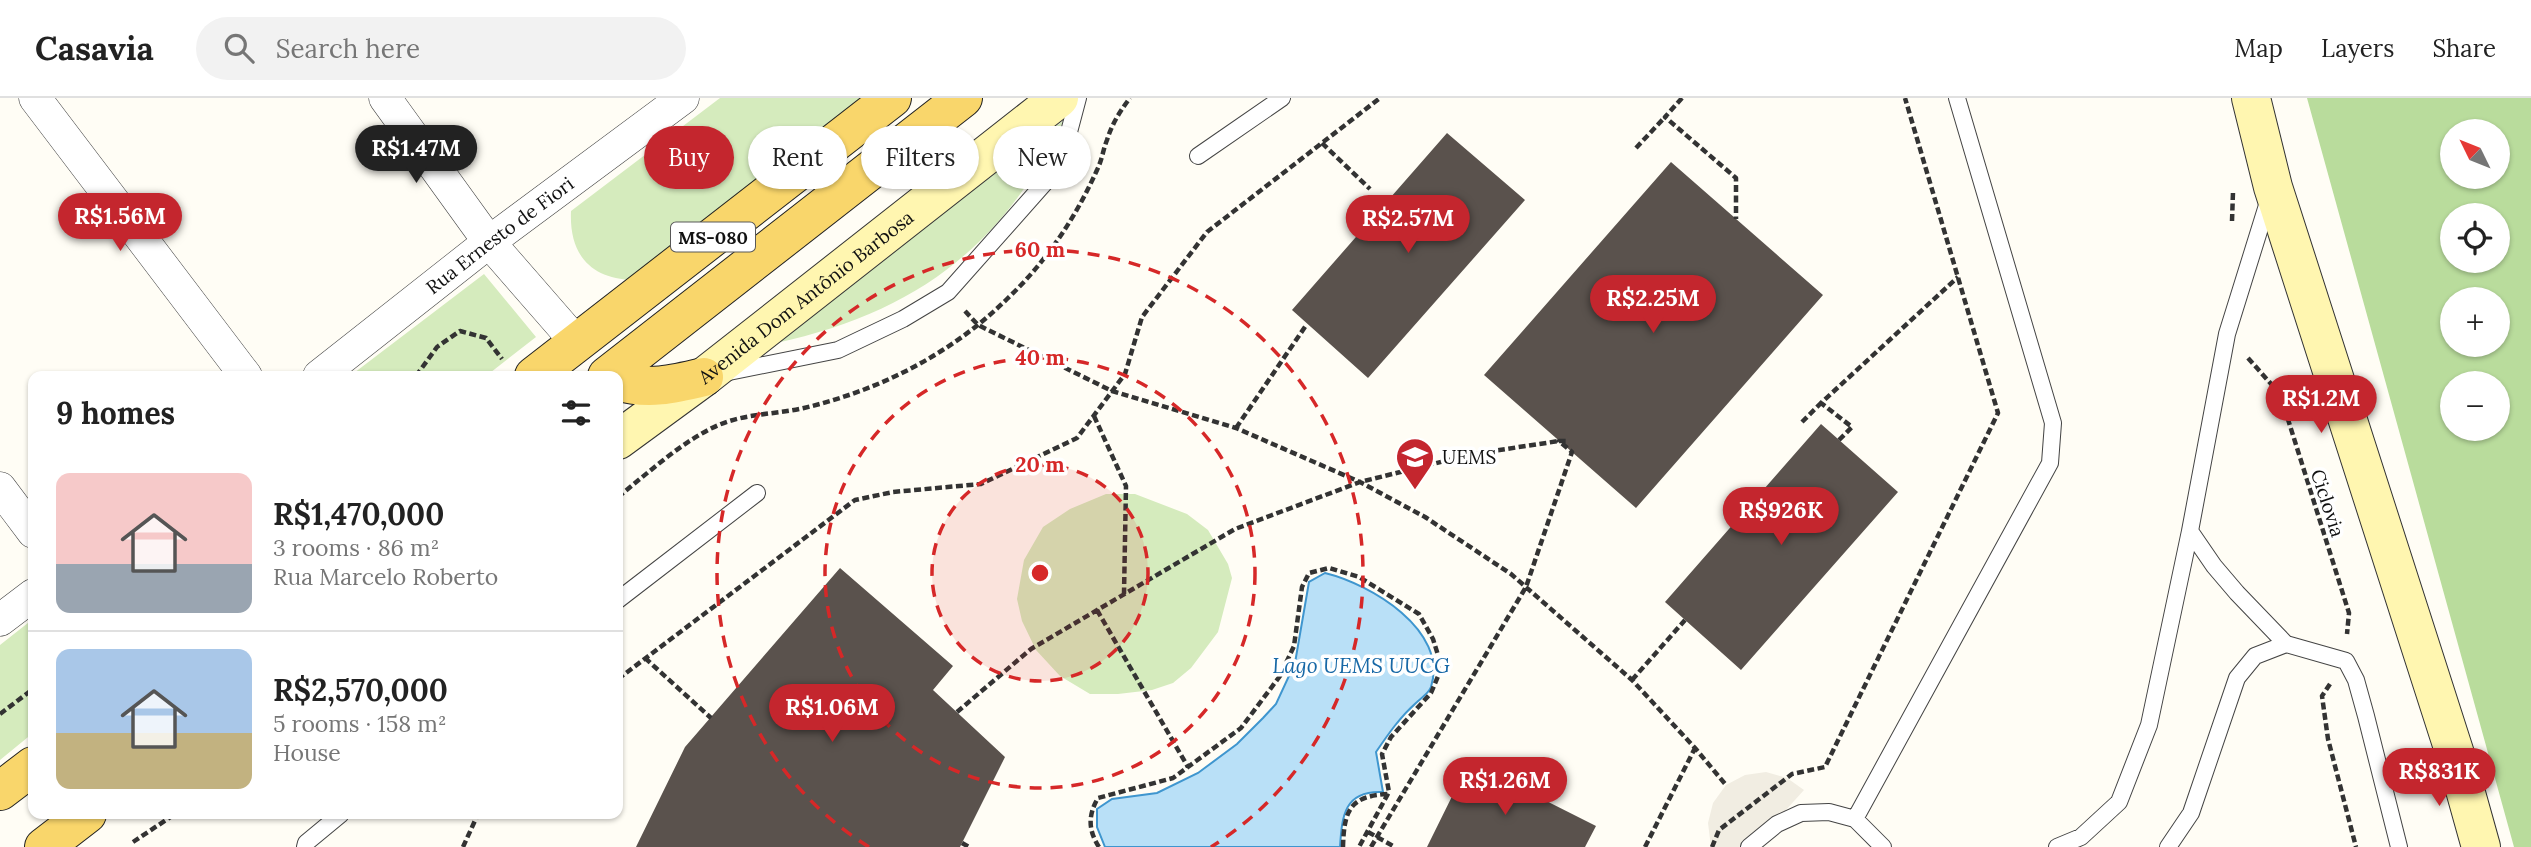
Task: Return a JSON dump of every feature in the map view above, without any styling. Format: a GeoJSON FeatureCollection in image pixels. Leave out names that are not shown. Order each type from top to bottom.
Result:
{"type":"FeatureCollection","features":[{"type":"Feature","properties":{"kind":"main road","name":"MS-080"},"geometry":{"type":"LineString","coordinates":[[523,371],[577,343],[892,98]]}},
{"type":"Feature","properties":{"kind":"main road","name":"MS-080"},"geometry":{"type":"LineString","coordinates":[[612,371],[962,98]]}},
{"type":"Feature","properties":{"kind":"main road","name":"Avenida Dom Antônio Barbosa"},"geometry":{"type":"LineString","coordinates":[[623,436],[704,377],[1059,98]]}},
{"type":"Feature","properties":{"kind":"main road"},"geometry":{"type":"LineString","coordinates":[[2250,98],[2273,187],[2455,754],[2481,847]]}},
{"type":"Feature","properties":{"kind":"main road"},"geometry":{"type":"LineString","coordinates":[[577,343],[602,371]]}},
{"type":"Feature","properties":{"kind":"main road"},"geometry":{"type":"LineString","coordinates":[[623,383],[633,386],[660,387],[704,377]]}},
{"type":"Feature","properties":{"kind":"main road"},"geometry":{"type":"LineString","coordinates":[[0,792],[28,770]]}},
{"type":"Feature","properties":{"kind":"main road"},"geometry":{"type":"LineString","coordinates":[[44,847],[81,819]]}},
{"type":"Feature","properties":{"kind":"street"},"geometry":{"type":"LineString","coordinates":[[35,98],[242,371]]}},
{"type":"Feature","properties":{"kind":"street"},"geometry":{"type":"LineString","coordinates":[[385,98],[489,242],[577,343]]}},
{"type":"Feature","properties":{"kind":"street","name":"Rua Ernesto de Fiori"},"geometry":{"type":"LineString","coordinates":[[325,371],[489,242],[684,98]]}},
{"type":"Feature","properties":{"kind":"street"},"geometry":{"type":"LineString","coordinates":[[0,488],[28,525]]}},
{"type":"Feature","properties":{"kind":"street"},"geometry":{"type":"LineString","coordinates":[[0,620],[28,599]]}},
{"type":"Feature","properties":{"kind":"lane"},"geometry":{"type":"LineString","coordinates":[[704,377],[838,350],[903,319],[948,292],[1050,177],[1069,132],[1078,98]]}},
{"type":"Feature","properties":{"kind":"lane"},"geometry":{"type":"LineString","coordinates":[[1198,156],[1282,98]]}},
{"type":"Feature","properties":{"kind":"lane"},"geometry":{"type":"LineString","coordinates":[[1855,819],[2050,463],[2053,423],[1957,98]]}},
{"type":"Feature","properties":{"kind":"lane"},"geometry":{"type":"LineString","coordinates":[[2057,847],[2081,837],[2119,802],[2149,725],[2190,531],[2227,334],[2273,187]]}},
{"type":"Feature","properties":{"kind":"lane"},"geometry":{"type":"LineString","coordinates":[[623,596],[757,493]]}},
{"type":"Feature","properties":{"kind":"lane"},"geometry":{"type":"LineString","coordinates":[[2190,531],[2214,566],[2286,644],[2346,661],[2356,680],[2399,847]]}},
{"type":"Feature","properties":{"kind":"lane"},"geometry":{"type":"LineString","coordinates":[[2168,847],[2191,813],[2237,678],[2255,656],[2286,644]]}},
{"type":"Feature","properties":{"kind":"lane"},"geometry":{"type":"LineString","coordinates":[[1749,847],[1777,824],[1801,813],[1829,812],[1855,819],[1883,847]]}},
{"type":"Feature","properties":{"kind":"lane"},"geometry":{"type":"LineString","coordinates":[[305,847],[306,843],[335,819]]}},
{"type":"Feature","properties":{"kind":"path"},"geometry":{"type":"LineString","coordinates":[[623,675],[855,500],[892,492],[981,484],[1077,439],[1125,374],[1142,317],[1207,232],[1380,98]]}},
{"type":"Feature","properties":{"kind":"path"},"geometry":{"type":"LineString","coordinates":[[1636,148],[1682,98]]}},
{"type":"Feature","properties":{"kind":"path"},"geometry":{"type":"LineString","coordinates":[[1713,847],[1719,830],[1793,774],[1825,767],[1998,414],[1905,98]]}},
{"type":"Feature","properties":{"kind":"path"},"geometry":{"type":"LineString","coordinates":[[1665,117],[1736,178],[1736,219]]}},
{"type":"Feature","properties":{"kind":"path"},"geometry":{"type":"LineString","coordinates":[[1322,143],[1370,189]]}},
{"type":"Feature","properties":{"kind":"path"},"geometry":{"type":"LineString","coordinates":[[2230,232],[2233,187]]}},
{"type":"Feature","properties":{"kind":"path"},"geometry":{"type":"LineString","coordinates":[[1802,422],[1958,277]]}},
{"type":"Feature","properties":{"kind":"path"},"geometry":{"type":"LineString","coordinates":[[1236,428],[1307,324]]}},
{"type":"Feature","properties":{"kind":"path"},"geometry":{"type":"LineString","coordinates":[[978,325],[1112,391],[1236,428],[1360,482],[1425,517],[1511,574],[1632,680],[1726,785]]}},
{"type":"Feature","properties":{"kind":"path"},"geometry":{"type":"LineString","coordinates":[[420,371],[437,347],[460,331],[486,338],[520,371]]}},
{"type":"Feature","properties":{"kind":"path","name":"Ciclovia"},"geometry":{"type":"LineString","coordinates":[[2227,334],[2280,394],[2349,613],[2346,661]]}},
{"type":"Feature","properties":{"kind":"path"},"geometry":{"type":"LineString","coordinates":[[1821,403],[1852,427],[1839,440]]}},
{"type":"Feature","properties":{"kind":"path"},"geometry":{"type":"LineString","coordinates":[[1094,416],[1126,486],[1124,594]]}},
{"type":"Feature","properties":{"kind":"path"},"geometry":{"type":"LineString","coordinates":[[1371,847],[1526,587],[1572,452],[1559,441]]}},
{"type":"Feature","properties":{"kind":"path"},"geometry":{"type":"LineString","coordinates":[[957,712],[1031,649],[1235,529],[1360,482],[1473,453],[1567,441]]}},
{"type":"Feature","properties":{"kind":"path"},"geometry":{"type":"LineString","coordinates":[[1099,847],[1090,828],[1090,812],[1098,798],[1147,787],[1172,778],[1241,729],[1280,676],[1294,646],[1302,587],[1309,573],[1329,568],[1359,577],[1419,614],[1433,639],[1438,655],[1439,674],[1431,693],[1391,737],[1382,754],[1388,794],[1359,847]]}},
{"type":"Feature","properties":{"kind":"path"},"geometry":{"type":"LineString","coordinates":[[1097,610],[1188,767]]}},
{"type":"Feature","properties":{"kind":"path"},"geometry":{"type":"LineString","coordinates":[[1632,680],[1685,620]]}},
{"type":"Feature","properties":{"kind":"path"},"geometry":{"type":"LineString","coordinates":[[645,659],[711,718]]}},
{"type":"Feature","properties":{"kind":"path"},"geometry":{"type":"LineString","coordinates":[[2346,661],[2322,696],[2328,738],[2356,847]]}},
{"type":"Feature","properties":{"kind":"path"},"geometry":{"type":"LineString","coordinates":[[0,715],[28,693]]}},
{"type":"Feature","properties":{"kind":"path"},"geometry":{"type":"LineString","coordinates":[[1645,847],[1695,748]]}},
{"type":"Feature","properties":{"kind":"path"},"geometry":{"type":"LineString","coordinates":[[1343,847],[1346,817],[1351,806],[1368,795],[1388,794]]}},
{"type":"Feature","properties":{"kind":"path"},"geometry":{"type":"LineString","coordinates":[[133,842],[168,819]]}},
{"type":"Feature","properties":{"kind":"path"},"geometry":{"type":"LineString","coordinates":[[463,847],[476,819]]}},
{"type":"Feature","properties":{"kind":"path"},"geometry":{"type":"LineString","coordinates":[[1368,832],[1395,847]]}},
{"type":"Feature","properties":{"kind":"path"},"geometry":{"type":"LineString","coordinates":[[962,843],[970,847]]}},
{"type":"Feature","properties":{"kind":"green space"},"geometry":{"type":"Polygon","coordinates":[[[720,98],[866,98],[830,126],[748,126],[750,189],[634,280],[619,279],[594,269],[578,251],[571,226],[571,211],[644,156],[644,189],[734,189],[734,126],[683,126],[720,98]]]}},
{"type":"Feature","properties":{"kind":"green space"},"geometry":{"type":"Polygon","coordinates":[[[2307,98],[2531,98],[2531,847],[2514,847],[2307,98]]]}},
{"type":"Feature","properties":{"kind":"green space"},"geometry":{"type":"Polygon","coordinates":[[[993,175],[993,189],[1023,189],[982,239],[948,268],[911,293],[870,314],[776,343],[975,189],[979,189],[979,186],[993,175]]]}},
{"type":"Feature","properties":{"kind":"green space"},"geometry":{"type":"Polygon","coordinates":[[[484,274],[536,337],[492,371],[357,371],[484,274]]]}},
{"type":"Feature","properties":{"kind":"green space"},"geometry":{"type":"Polygon","coordinates":[[[1106,494],[1135,494],[1187,514],[1208,530],[1228,564],[1232,578],[1218,632],[1191,668],[1173,683],[1152,690],[1090,694],[1060,676],[1036,650],[1022,621],[1017,599],[1024,560],[1043,527],[1070,509],[1106,494]]]}},
{"type":"Feature","properties":{"kind":"green space"},"geometry":{"type":"Polygon","coordinates":[[[28,623],[28,737],[0,760],[0,645],[28,623]]]}},
{"type":"Feature","properties":{"kind":"shaded area"},"geometry":{"type":"Polygon","coordinates":[[[1766,772],[1787,778],[1804,790],[1775,822],[1744,847],[1711,847],[1708,823],[1713,803],[1726,785],[1745,775],[1766,772]]]}},
{"type":"Feature","properties":{"kind":"water","name":"Lago UEMS UUCG"},"geometry":{"type":"Polygon","coordinates":[[[1325,573],[1363,587],[1402,613],[1417,629],[1428,647],[1433,666],[1430,689],[1400,719],[1376,752],[1383,792],[1360,795],[1353,800],[1344,815],[1340,847],[1105,847],[1097,827],[1097,809],[1112,799],[1157,793],[1198,773],[1237,744],[1276,704],[1295,663],[1309,582],[1325,573]]]}},
{"type":"Feature","properties":{"kind":"building"},"geometry":{"type":"Polygon","coordinates":[[[1447,133],[1525,200],[1368,378],[1292,310],[1447,133]]]}},
{"type":"Feature","properties":{"kind":"building"},"geometry":{"type":"Polygon","coordinates":[[[1671,162],[1823,295],[1636,508],[1484,375],[1671,162]]]}},
{"type":"Feature","properties":{"kind":"building"},"geometry":{"type":"Polygon","coordinates":[[[1821,424],[1898,492],[1741,670],[1665,602],[1821,424]]]}},
{"type":"Feature","properties":{"kind":"building"},"geometry":{"type":"Polygon","coordinates":[[[840,568],[953,666],[933,690],[1005,757],[960,847],[636,847],[685,747],[840,568]]]}},
{"type":"Feature","properties":{"kind":"building"},"geometry":{"type":"Polygon","coordinates":[[[1469,762],[1596,826],[1585,847],[1427,847],[1469,762]]]}},
{"type":"Feature","properties":{"kind":"place","name":"UEMS"},"geometry":{"type":"Point","coordinates":[1415,491]}}]}
